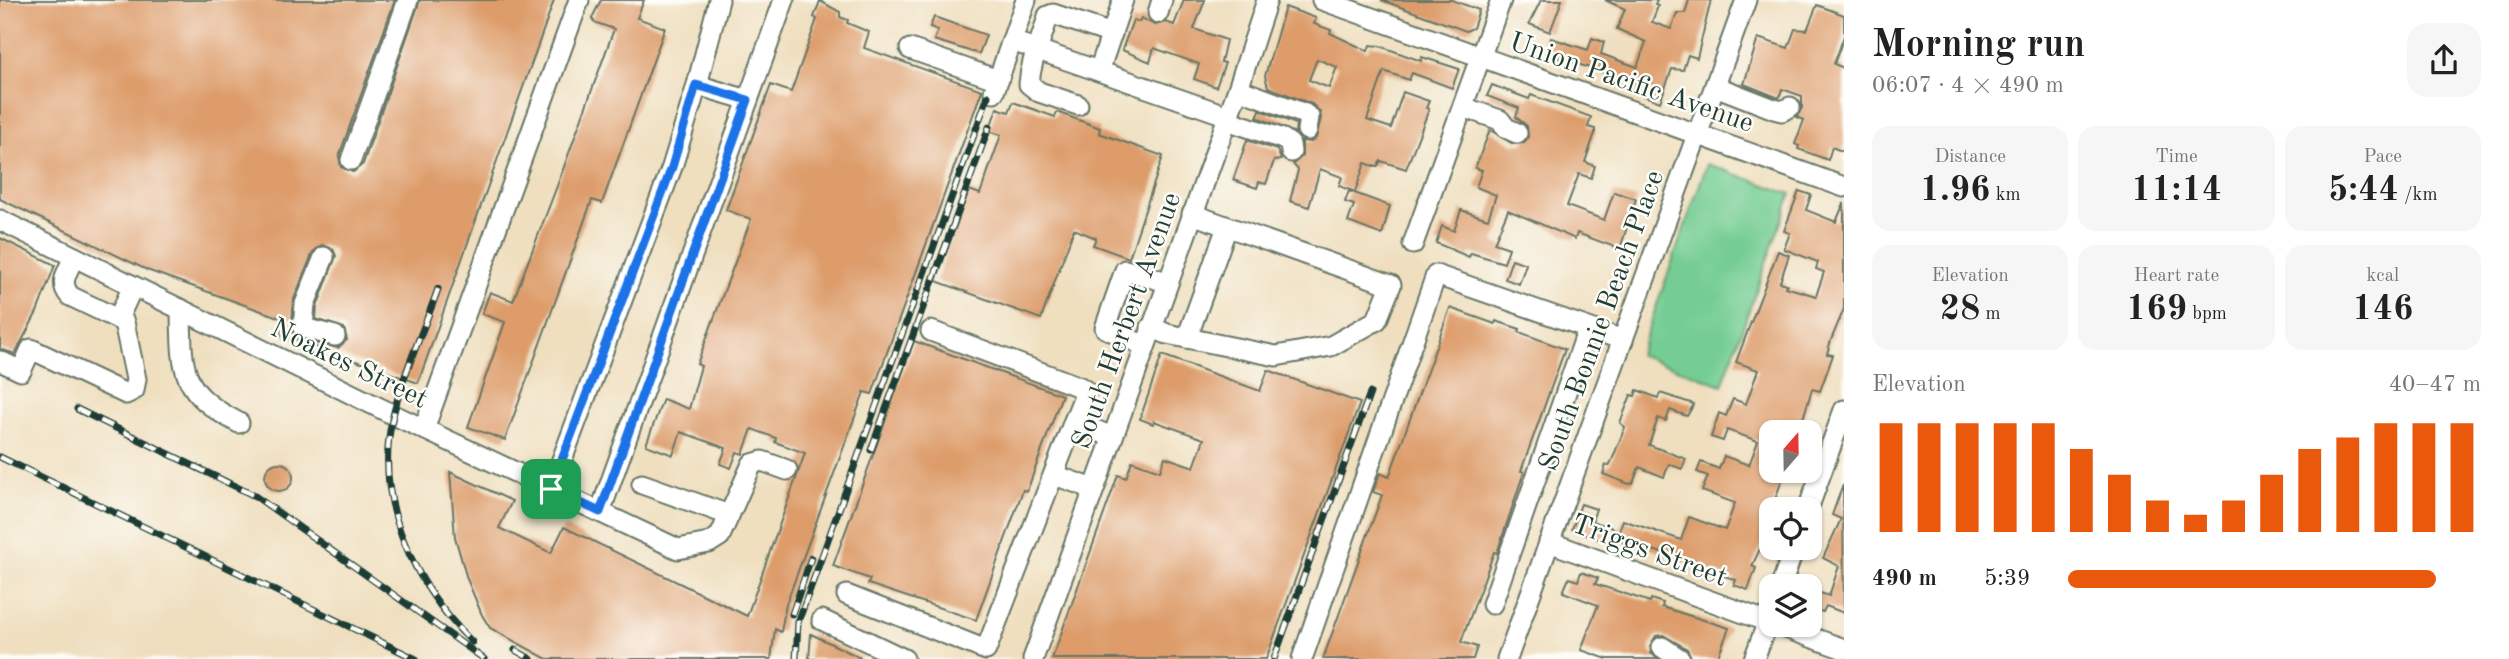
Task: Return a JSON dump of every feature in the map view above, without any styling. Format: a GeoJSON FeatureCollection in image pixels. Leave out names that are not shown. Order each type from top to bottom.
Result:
{"type":"FeatureCollection","features":[{"type":"Feature","properties":{"kind":"street"},"geometry":{"type":"LineString","coordinates":[[351,160],[408,0]]}},
{"type":"Feature","properties":{"kind":"street"},"geometry":{"type":"LineString","coordinates":[[424,429],[579,0]]}},
{"type":"Feature","properties":{"kind":"street"},"geometry":{"type":"LineString","coordinates":[[551,489],[672,167],[719,0]]}},
{"type":"Feature","properties":{"kind":"street"},"geometry":{"type":"LineString","coordinates":[[600,512],[784,0]]}},
{"type":"Feature","properties":{"kind":"street"},"geometry":{"type":"LineString","coordinates":[[910,49],[996,86],[1026,0]]}},
{"type":"Feature","properties":{"kind":"street"},"geometry":{"type":"LineString","coordinates":[[1099,71],[1123,0]]}},
{"type":"Feature","properties":{"kind":"street","name":"South Herbert Avenue"},"geometry":{"type":"LineString","coordinates":[[1033,659],[1228,118],[1266,0]]}},
{"type":"Feature","properties":{"kind":"street","name":"Union Pacific Avenue"},"geometry":{"type":"LineString","coordinates":[[1322,0],[1844,187]]}},
{"type":"Feature","properties":{"kind":"street"},"geometry":{"type":"LineString","coordinates":[[1413,244],[1501,0]]}},
{"type":"Feature","properties":{"kind":"street","name":"South Bonnie Beach Place"},"geometry":{"type":"LineString","coordinates":[[1507,659],[1746,0]]}},
{"type":"Feature","properties":{"kind":"street"},"geometry":{"type":"LineString","coordinates":[[1078,105],[1039,92],[1028,84],[1035,49],[1042,37],[1048,16],[1053,14],[1112,34]]}},
{"type":"Feature","properties":{"kind":"street"},"geometry":{"type":"LineString","coordinates":[[1012,41],[1283,139],[1290,144],[1291,152]]}},
{"type":"Feature","properties":{"kind":"street"},"geometry":{"type":"LineString","coordinates":[[696,85],[748,100]]}},
{"type":"Feature","properties":{"kind":"street"},"geometry":{"type":"LineString","coordinates":[[1715,86],[1774,109],[1783,111],[1790,107]]}},
{"type":"Feature","properties":{"kind":"street"},"geometry":{"type":"LineString","coordinates":[[1238,89],[1305,114],[1309,117],[1307,130]]}},
{"type":"Feature","properties":{"kind":"street"},"geometry":{"type":"LineString","coordinates":[[1463,107],[1500,120],[1506,128],[1517,133]]}},
{"type":"Feature","properties":{"kind":"street"},"geometry":{"type":"LineString","coordinates":[[1151,327],[1187,338],[1276,356],[1331,345],[1377,320],[1391,285],[1192,214]]}},
{"type":"Feature","properties":{"kind":"street","name":"Noakes Street"},"geometry":{"type":"LineString","coordinates":[[0,220],[424,429],[678,549],[709,543],[720,536],[729,515]]}},
{"type":"Feature","properties":{"kind":"street"},"geometry":{"type":"LineString","coordinates":[[1187,338],[1227,227]]}},
{"type":"Feature","properties":{"kind":"street"},"geometry":{"type":"LineString","coordinates":[[0,361],[21,371],[31,349],[126,394],[134,390],[136,379],[124,322],[70,296],[64,290],[64,280],[74,257]]}},
{"type":"Feature","properties":{"kind":"street"},"geometry":{"type":"LineString","coordinates":[[324,257],[305,304],[303,328],[335,336]]}},
{"type":"Feature","properties":{"kind":"street"},"geometry":{"type":"LineString","coordinates":[[1144,346],[1105,328],[1125,270],[1167,282]]}},
{"type":"Feature","properties":{"kind":"street"},"geometry":{"type":"LineString","coordinates":[[1302,659],[1436,275],[1623,340]]}},
{"type":"Feature","properties":{"kind":"street"},"geometry":{"type":"LineString","coordinates":[[118,319],[133,286]]}},
{"type":"Feature","properties":{"kind":"street"},"geometry":{"type":"LineString","coordinates":[[181,309],[181,344],[189,386],[212,409],[239,423]]}},
{"type":"Feature","properties":{"kind":"street"},"geometry":{"type":"LineString","coordinates":[[1492,604],[1588,329]]}},
{"type":"Feature","properties":{"kind":"street"},"geometry":{"type":"LineString","coordinates":[[847,595],[986,650],[1086,391],[931,331]]}},
{"type":"Feature","properties":{"kind":"street"},"geometry":{"type":"LineString","coordinates":[[1812,497],[1844,410]]}},
{"type":"Feature","properties":{"kind":"street"},"geometry":{"type":"LineString","coordinates":[[1074,421],[1112,437]]}},
{"type":"Feature","properties":{"kind":"street"},"geometry":{"type":"LineString","coordinates":[[642,484],[729,515],[752,464],[762,461],[787,470]]}},
{"type":"Feature","properties":{"kind":"street"},"geometry":{"type":"LineString","coordinates":[[1054,475],[1094,489]]}},
{"type":"Feature","properties":{"kind":"street","name":"Triggs Street"},"geometry":{"type":"LineString","coordinates":[[1549,542],[1759,615]]}},
{"type":"Feature","properties":{"kind":"street"},"geometry":{"type":"LineString","coordinates":[[822,620],[904,659]]}},
{"type":"Feature","properties":{"kind":"street"},"geometry":{"type":"LineString","coordinates":[[1754,659],[1764,637]]}},
{"type":"Feature","properties":{"kind":"street","name":"Triggs Street"},"geometry":{"type":"LineString","coordinates":[[1814,637],[1844,649]]}},
{"type":"Feature","properties":{"kind":"street"},"geometry":{"type":"LineString","coordinates":[[1662,647],[1681,659]]}},
{"type":"Feature","properties":{"kind":"green space"},"geometry":{"type":"Polygon","coordinates":[[[1707,164],[1791,194],[1722,385],[1639,355],[1707,164]]]}},
{"type":"Feature","properties":{"kind":"building"},"geometry":{"type":"Polygon","coordinates":[[[0,0],[395,0],[339,156],[341,167],[353,172],[363,164],[420,0],[554,0],[418,383],[279,334],[284,319],[147,270],[0,199],[0,0]],[[322,245],[313,252],[294,299],[291,332],[300,340],[338,348],[347,340],[344,328],[316,319],[317,307],[336,256],[333,249],[322,245]]]}},
{"type":"Feature","properties":{"kind":"building"},"geometry":{"type":"Polygon","coordinates":[[[601,0],[644,0],[637,18],[665,28],[602,203],[592,200],[505,440],[468,427],[505,322],[482,314],[490,292],[513,301],[557,186],[614,29],[594,22],[592,18],[601,0]]]}},
{"type":"Feature","properties":{"kind":"building"},"geometry":{"type":"Polygon","coordinates":[[[1184,0],[1205,0],[1194,29],[1226,40],[1221,62],[1225,63],[1216,87],[1194,79],[1199,64],[1154,48],[1150,62],[1122,50],[1133,20],[1139,22],[1141,18],[1155,25],[1166,22],[1174,25],[1184,0]]]}},
{"type":"Feature","properties":{"kind":"building"},"geometry":{"type":"Polygon","coordinates":[[[1381,0],[1452,0],[1479,10],[1473,28],[1466,31],[1381,0]]]}},
{"type":"Feature","properties":{"kind":"building"},"geometry":{"type":"Polygon","coordinates":[[[1541,0],[1562,0],[1550,32],[1529,24],[1541,0]]]}},
{"type":"Feature","properties":{"kind":"building"},"geometry":{"type":"Polygon","coordinates":[[[1605,0],[1657,0],[1655,5],[1658,6],[1652,22],[1671,29],[1677,13],[1685,13],[1689,0],[1711,0],[1697,58],[1688,55],[1683,70],[1672,69],[1660,102],[1634,92],[1637,83],[1546,54],[1551,38],[1588,50],[1592,38],[1604,42],[1601,54],[1637,67],[1646,42],[1617,29],[1625,9],[1605,0]]]}},
{"type":"Feature","properties":{"kind":"building"},"geometry":{"type":"Polygon","coordinates":[[[820,1],[840,12],[840,17],[848,20],[847,23],[869,32],[864,48],[982,90],[872,394],[864,392],[786,604],[781,632],[775,629],[771,659],[547,659],[490,628],[482,615],[467,579],[455,537],[450,472],[512,501],[499,528],[551,553],[564,527],[747,616],[805,453],[775,442],[776,438],[752,429],[743,454],[737,452],[731,468],[720,464],[726,448],[681,432],[673,455],[646,445],[663,399],[689,409],[701,366],[697,364],[751,219],[726,210],[771,85],[791,92],[817,19],[814,17],[820,1]]]}},
{"type":"Feature","properties":{"kind":"building"},"geometry":{"type":"Polygon","coordinates":[[[1817,5],[1844,15],[1844,36],[1834,64],[1844,68],[1844,152],[1832,147],[1828,160],[1798,149],[1799,146],[1795,144],[1804,120],[1797,117],[1802,108],[1802,96],[1782,89],[1779,98],[1744,84],[1758,38],[1788,48],[1795,29],[1807,30],[1817,5]]]}},
{"type":"Feature","properties":{"kind":"building"},"geometry":{"type":"Polygon","coordinates":[[[1285,7],[1316,18],[1314,24],[1331,30],[1330,33],[1368,51],[1370,45],[1380,46],[1421,61],[1422,57],[1459,69],[1452,88],[1412,73],[1409,80],[1384,71],[1367,120],[1391,128],[1403,92],[1429,101],[1426,108],[1429,109],[1406,169],[1381,161],[1377,167],[1365,163],[1355,192],[1339,186],[1342,177],[1320,169],[1309,207],[1290,201],[1298,170],[1293,164],[1302,156],[1302,141],[1311,142],[1316,138],[1320,112],[1312,104],[1268,87],[1265,76],[1285,7]],[[1317,59],[1309,80],[1329,88],[1337,67],[1317,59]]]}},
{"type":"Feature","properties":{"kind":"building"},"geometry":{"type":"Polygon","coordinates":[[[934,17],[986,35],[979,54],[934,40],[938,30],[930,27],[934,17]]]}},
{"type":"Feature","properties":{"kind":"building"},"geometry":{"type":"Polygon","coordinates":[[[1492,85],[1529,99],[1531,95],[1591,117],[1588,127],[1595,129],[1595,133],[1585,162],[1595,166],[1591,178],[1579,174],[1567,206],[1604,220],[1614,192],[1636,199],[1620,249],[1577,233],[1575,239],[1508,210],[1494,243],[1509,248],[1504,263],[1471,253],[1469,257],[1436,243],[1442,226],[1454,231],[1461,210],[1488,219],[1496,195],[1476,187],[1482,170],[1475,168],[1490,130],[1513,144],[1524,143],[1528,137],[1527,126],[1516,117],[1519,108],[1487,96],[1492,85]]]}},
{"type":"Feature","properties":{"kind":"building"},"geometry":{"type":"Polygon","coordinates":[[[1013,102],[1055,117],[1057,112],[1100,128],[1099,133],[1163,156],[1129,258],[1093,245],[1096,238],[1074,229],[1041,319],[936,281],[969,190],[980,194],[1001,135],[989,131],[997,108],[1009,112],[1013,102]]]}},
{"type":"Feature","properties":{"kind":"building"},"geometry":{"type":"Polygon","coordinates":[[[1260,110],[1296,124],[1295,133],[1257,117],[1260,110]]]}},
{"type":"Feature","properties":{"kind":"building"},"geometry":{"type":"Polygon","coordinates":[[[1247,140],[1277,150],[1281,160],[1274,161],[1266,184],[1259,182],[1257,188],[1233,180],[1247,140]]]}},
{"type":"Feature","properties":{"kind":"building"},"geometry":{"type":"Polygon","coordinates":[[[1349,191],[1390,206],[1382,235],[1348,222],[1354,205],[1345,202],[1349,191]]]}},
{"type":"Feature","properties":{"kind":"building"},"geometry":{"type":"Polygon","coordinates":[[[1799,191],[1811,195],[1806,210],[1836,222],[1844,203],[1844,309],[1831,340],[1827,354],[1833,355],[1820,391],[1812,389],[1803,420],[1759,420],[1759,483],[1781,483],[1776,497],[1759,497],[1759,551],[1752,566],[1756,568],[1748,590],[1734,585],[1736,580],[1626,540],[1625,543],[1616,539],[1623,520],[1681,540],[1689,517],[1725,530],[1735,503],[1702,491],[1708,476],[1697,472],[1701,462],[1719,469],[1724,456],[1749,465],[1758,441],[1727,430],[1723,441],[1711,437],[1719,413],[1726,416],[1733,399],[1746,404],[1758,370],[1736,362],[1778,251],[1789,255],[1780,282],[1787,284],[1785,287],[1816,296],[1824,272],[1816,269],[1818,262],[1784,249],[1790,233],[1784,231],[1799,191]]]}},
{"type":"Feature","properties":{"kind":"building"},"geometry":{"type":"Polygon","coordinates":[[[0,238],[55,265],[37,312],[15,354],[0,349],[0,238]]]}},
{"type":"Feature","properties":{"kind":"building"},"geometry":{"type":"Polygon","coordinates":[[[1512,259],[1526,264],[1519,284],[1505,279],[1512,259]]]}},
{"type":"Feature","properties":{"kind":"building"},"geometry":{"type":"Polygon","coordinates":[[[1450,308],[1495,324],[1496,321],[1520,329],[1519,332],[1565,349],[1521,471],[1524,472],[1497,553],[1494,552],[1461,642],[1477,647],[1473,659],[1323,659],[1382,495],[1373,492],[1380,473],[1389,477],[1450,308]]]}},
{"type":"Feature","properties":{"kind":"building"},"geometry":{"type":"Polygon","coordinates":[[[914,341],[1062,395],[1027,491],[1023,490],[976,620],[868,584],[870,579],[833,566],[914,341]]]}},
{"type":"Feature","properties":{"kind":"building"},"geometry":{"type":"Polygon","coordinates":[[[1162,355],[1260,391],[1268,370],[1360,403],[1266,659],[1052,659],[1118,475],[1126,478],[1132,461],[1160,471],[1165,457],[1194,467],[1204,439],[1154,421],[1153,424],[1140,419],[1162,355]]]}},
{"type":"Feature","properties":{"kind":"building"},"geometry":{"type":"Polygon","coordinates":[[[1637,390],[1658,398],[1660,393],[1694,404],[1687,416],[1670,410],[1666,421],[1658,418],[1649,445],[1686,459],[1682,469],[1669,464],[1664,477],[1639,467],[1633,483],[1629,484],[1603,474],[1606,465],[1609,466],[1612,460],[1625,427],[1620,423],[1631,395],[1635,396],[1637,390]]]}},
{"type":"Feature","properties":{"kind":"building"},"geometry":{"type":"Polygon","coordinates":[[[279,463],[289,467],[293,477],[289,487],[279,491],[269,487],[265,477],[269,467],[279,463]]]}},
{"type":"Feature","properties":{"kind":"building"},"geometry":{"type":"Polygon","coordinates":[[[1843,485],[1844,613],[1826,606],[1822,612],[1822,594],[1829,596],[1839,566],[1823,558],[1841,519],[1832,515],[1843,485]]]}},
{"type":"Feature","properties":{"kind":"building"},"geometry":{"type":"Polygon","coordinates":[[[1581,504],[1596,509],[1592,521],[1615,529],[1611,544],[1572,529],[1581,504]]]}},
{"type":"Feature","properties":{"kind":"building"},"geometry":{"type":"Polygon","coordinates":[[[1581,572],[1598,578],[1595,584],[1650,602],[1651,599],[1663,603],[1662,607],[1729,628],[1717,659],[1692,659],[1687,649],[1663,635],[1656,636],[1650,646],[1651,653],[1658,659],[1607,659],[1581,650],[1598,605],[1563,592],[1569,578],[1578,581],[1581,572]]]}},
{"type":"Feature","properties":{"kind":"building"},"geometry":{"type":"Polygon","coordinates":[[[811,634],[863,659],[809,659],[811,634]]]}},
{"type":"Feature","properties":{"kind":"railway"},"geometry":{"type":"LineString","coordinates":[[796,659],[798,622],[988,96]]}},
{"type":"Feature","properties":{"kind":"railway"},"geometry":{"type":"LineString","coordinates":[[871,450],[989,127]]}},
{"type":"Feature","properties":{"kind":"railway"},"geometry":{"type":"LineString","coordinates":[[438,289],[396,404],[388,451],[389,481],[394,511],[416,568],[451,619],[472,642]]}},
{"type":"Feature","properties":{"kind":"railway"},"geometry":{"type":"LineString","coordinates":[[1274,659],[1370,393]]}},
{"type":"Feature","properties":{"kind":"railway"},"geometry":{"type":"LineString","coordinates":[[77,409],[255,496],[484,659]]}},
{"type":"Feature","properties":{"kind":"railway"},"geometry":{"type":"LineString","coordinates":[[0,457],[416,659]]}},
{"type":"Feature","properties":{"kind":"railway"},"geometry":{"type":"LineString","coordinates":[[792,614],[811,558]]}},
{"type":"Feature","properties":{"kind":"railway"},"geometry":{"type":"LineString","coordinates":[[515,650],[531,659]]}},
{"type":"Feature","properties":{"kind":"route"},"geometry":{"type":"LineString","coordinates":[[696,85],[748,100],[600,512],[551,489],[672,167],[675,148],[696,85]]}}]}
